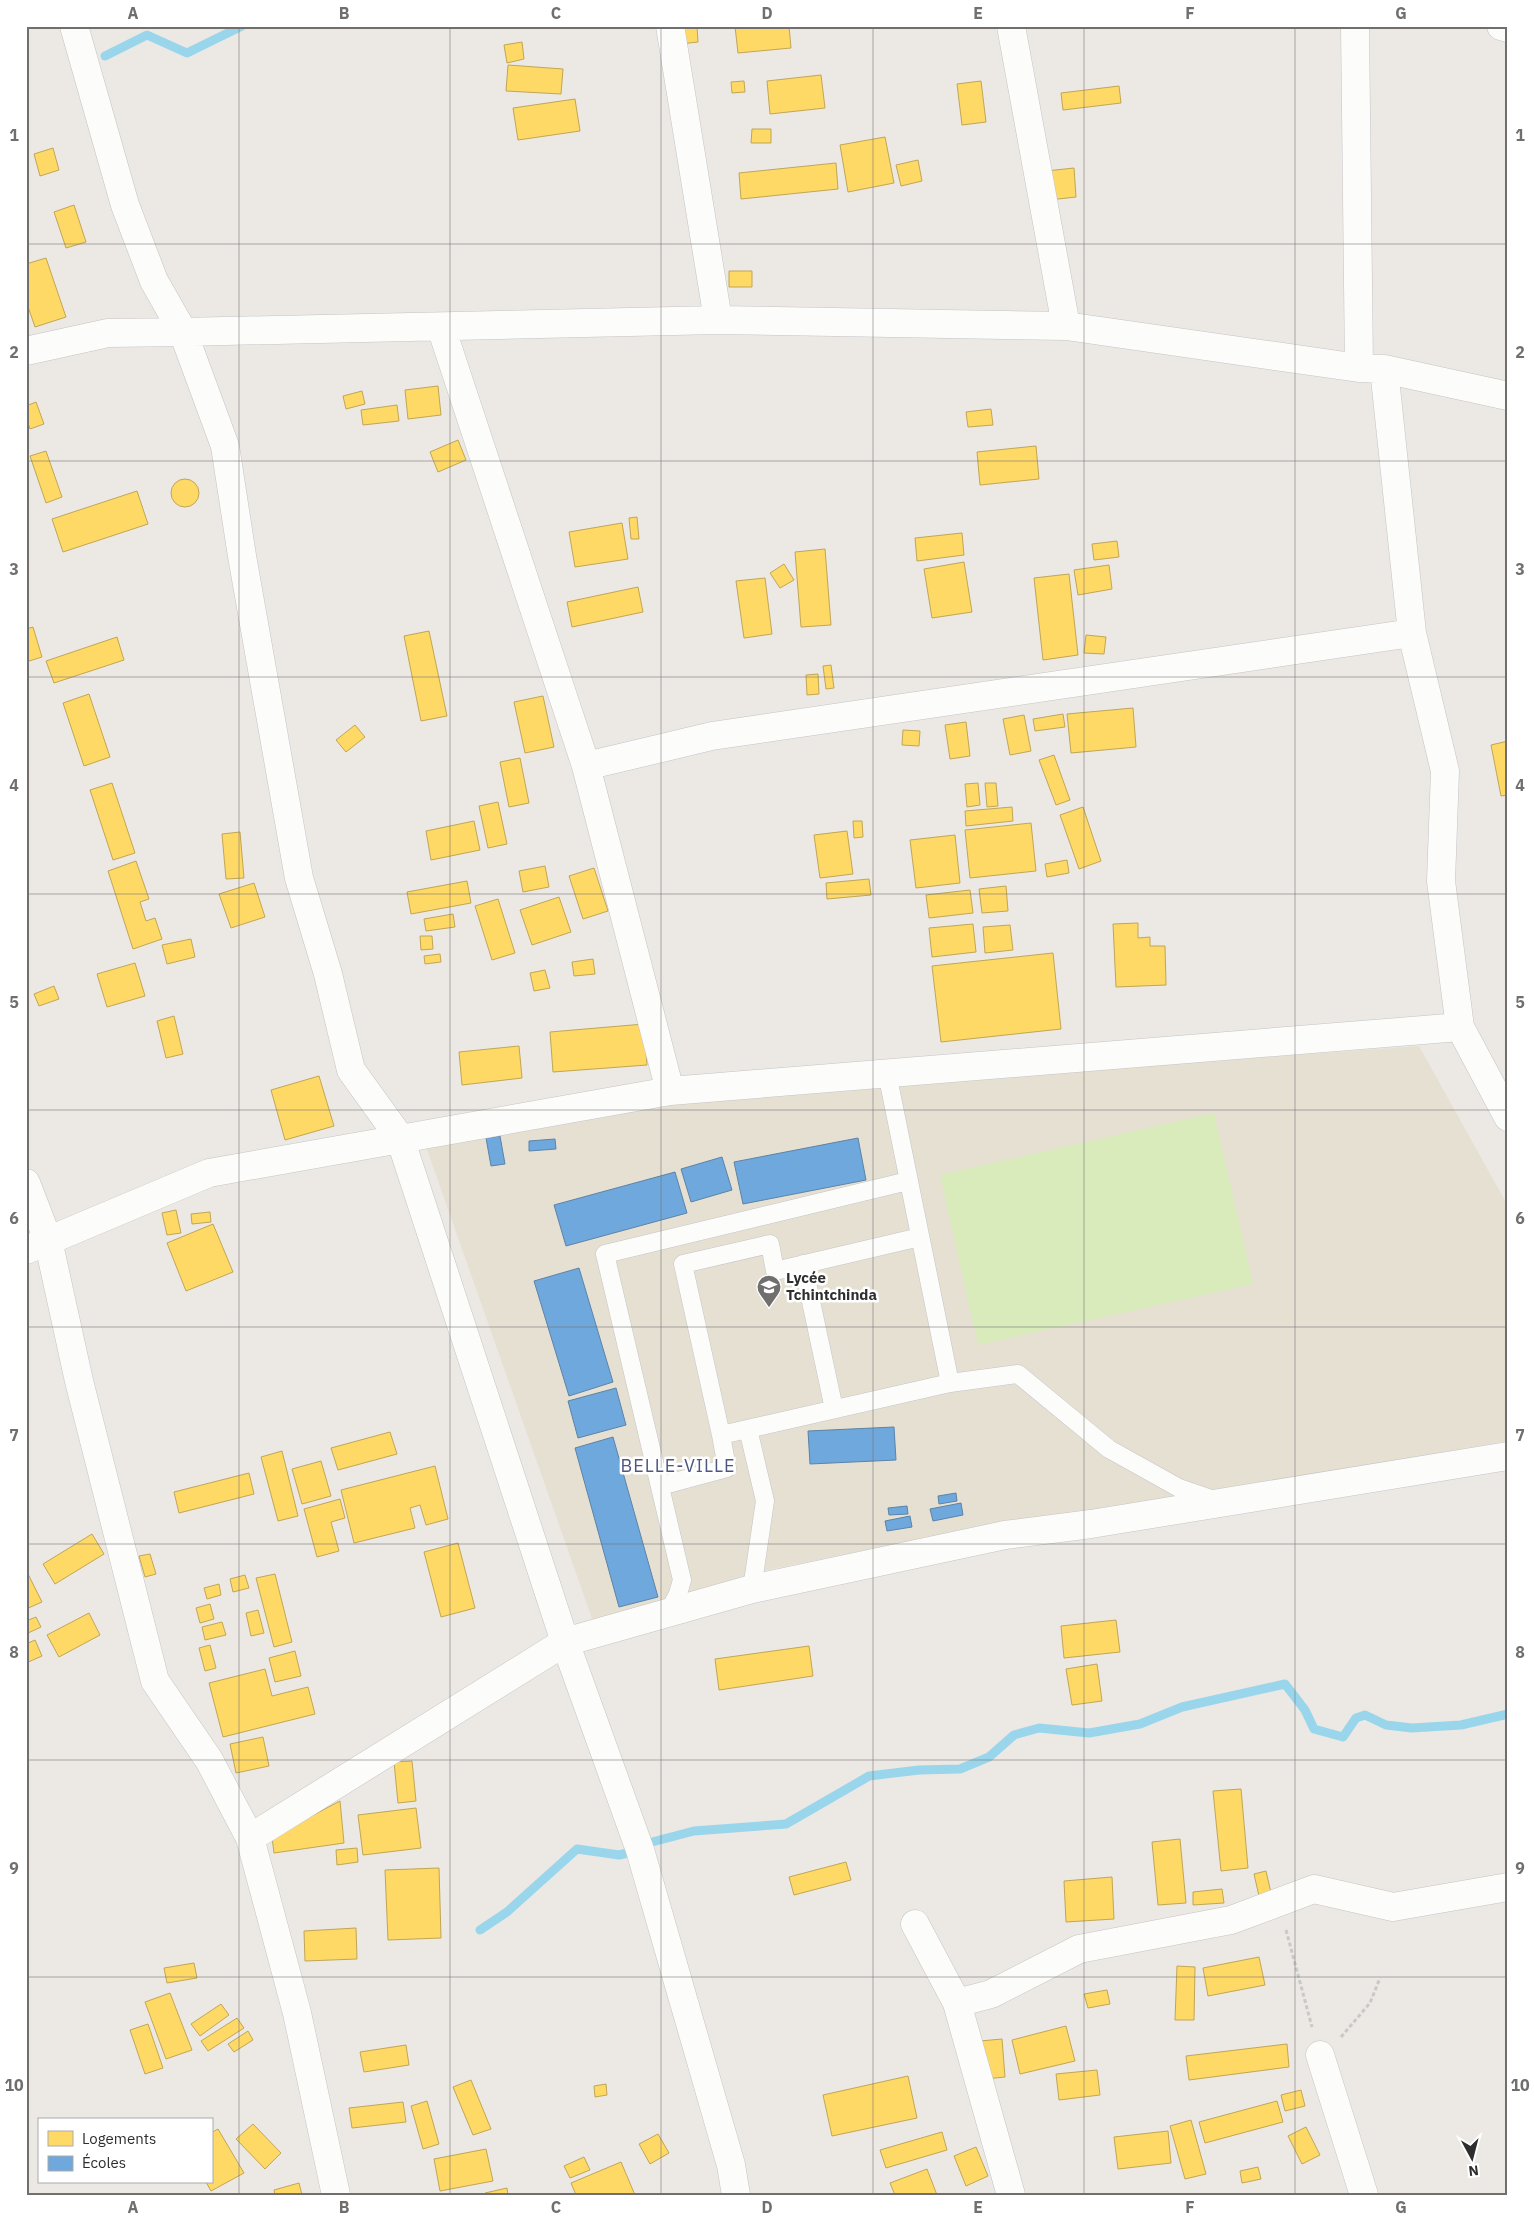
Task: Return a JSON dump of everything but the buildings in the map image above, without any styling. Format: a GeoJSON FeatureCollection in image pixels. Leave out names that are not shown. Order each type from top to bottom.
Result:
{"type":"FeatureCollection","features":[{"type":"Feature","properties":{"kind":"street"},"geometry":{"type":"LineString","coordinates":[[74,26],[125,205],[154,281],[183,332],[225,446],[244,566],[299,878],[328,974],[352,1070],[400,1138],[565,1642],[647,1871],[731,2165],[736,2195]]}},
{"type":"Feature","properties":{"kind":"street"},"geometry":{"type":"LineString","coordinates":[[670,26],[718,320]]}},
{"type":"Feature","properties":{"kind":"street"},"geometry":{"type":"LineString","coordinates":[[1011,26],[1066,326]]}},
{"type":"Feature","properties":{"kind":"street"},"geometry":{"type":"LineString","coordinates":[[1355,26],[1371,368],[1412,633],[1445,771],[1441,881],[1460,1027],[1508,1117]]}},
{"type":"Feature","properties":{"kind":"street"},"geometry":{"type":"LineString","coordinates":[[1501,26],[1508,28]]}},
{"type":"Feature","properties":{"kind":"street"},"geometry":{"type":"LineString","coordinates":[[26,351],[108,333],[441,328],[718,320],[1066,326],[1371,368],[1508,396]]}},
{"type":"Feature","properties":{"kind":"street"},"geometry":{"type":"LineString","coordinates":[[441,328],[586,766],[670,1091]]}},
{"type":"Feature","properties":{"kind":"street"},"geometry":{"type":"LineString","coordinates":[[586,766],[712,736],[1412,633]]}},
{"type":"Feature","properties":{"kind":"street"},"geometry":{"type":"LineString","coordinates":[[37,1245],[209,1173],[670,1091],[1460,1027]]}},
{"type":"Feature","properties":{"kind":"street"},"geometry":{"type":"LineString","coordinates":[[26,1183],[37,1245],[79,1381],[155,1681],[209,1760],[250,1838],[297,2013],[336,2195]]}},
{"type":"Feature","properties":{"kind":"street"},"geometry":{"type":"LineString","coordinates":[[250,1838],[565,1642],[752,1589],[1005,1534],[1091,1524],[1508,1456]]}},
{"type":"Feature","properties":{"kind":"street"},"geometry":{"type":"LineString","coordinates":[[957,2003],[991,1994],[1079,1950],[1231,1920],[1314,1889],[1393,1907],[1508,1887]]}},
{"type":"Feature","properties":{"kind":"street"},"geometry":{"type":"LineString","coordinates":[[915,1924],[957,2003],[1011,2195]]}},
{"type":"Feature","properties":{"kind":"street"},"geometry":{"type":"LineString","coordinates":[[1320,2055],[1364,2195]]}},
{"type":"Feature","properties":{"kind":"lane"},"geometry":{"type":"LineString","coordinates":[[886,1073],[950,1383]]}},
{"type":"Feature","properties":{"kind":"lane"},"geometry":{"type":"LineString","coordinates":[[668,1613],[678,1594],[682,1580],[605,1254],[908,1181]]}},
{"type":"Feature","properties":{"kind":"lane"},"geometry":{"type":"LineString","coordinates":[[762,1216],[775,1271],[920,1237]]}},
{"type":"Feature","properties":{"kind":"lane"},"geometry":{"type":"LineString","coordinates":[[660,1486],[727,1468],[676,1237]]}},
{"type":"Feature","properties":{"kind":"lane"},"geometry":{"type":"LineString","coordinates":[[683,1264],[770,1244]]}},
{"type":"Feature","properties":{"kind":"lane"},"geometry":{"type":"LineString","coordinates":[[803,1264],[834,1409]]}},
{"type":"Feature","properties":{"kind":"lane"},"geometry":{"type":"LineString","coordinates":[[721,1435],[950,1383],[1018,1374],[1109,1449],[1179,1488],[1223,1503]]}},
{"type":"Feature","properties":{"kind":"lane"},"geometry":{"type":"LineString","coordinates":[[748,1429],[765,1501],[752,1589]]}},
{"type":"Feature","properties":{"kind":"path"},"geometry":{"type":"LineString","coordinates":[[1283,1901],[1286,1934],[1320,2055],[1345,2034],[1370,2003],[1380,1978]]}},
{"type":"Feature","properties":{"kind":"shaded area"},"geometry":{"type":"Polygon","coordinates":[[[1419,1046],[1508,1206],[1508,1441],[901,1543],[752,1573],[595,1627],[424,1141],[664,1101],[1419,1046]]]}},
{"type":"Feature","properties":{"kind":"green space"},"geometry":{"type":"Polygon","coordinates":[[[1214,1113],[1253,1284],[978,1345],[940,1175],[1214,1113]]]}},
{"type":"Feature","properties":{"kind":"waterway"},"geometry":{"type":"LineString","coordinates":[[105,56],[147,35],[187,53],[242,26]]}},
{"type":"Feature","properties":{"kind":"waterway"},"geometry":{"type":"LineString","coordinates":[[480,1930],[507,1912],[577,1849],[619,1855],[640,1850],[652,1842],[694,1831],[786,1824],[869,1776],[919,1770],[960,1769],[989,1757],[1014,1735],[1039,1728],[1089,1733],[1140,1724],[1182,1707],[1285,1684],[1305,1710],[1314,1729],[1343,1737],[1356,1718],[1365,1715],[1386,1725],[1412,1728],[1461,1725],[1508,1714]]}},
{"type":"Feature","properties":{"kind":"place","name":"Lycée Tchintchinda"},"geometry":{"type":"Point","coordinates":[769,1308]}},
{"type":"Feature","properties":{"kind":"district","name":"BELLE-VILLE"},"geometry":{"type":"Point","coordinates":[678,1466]}}]}
